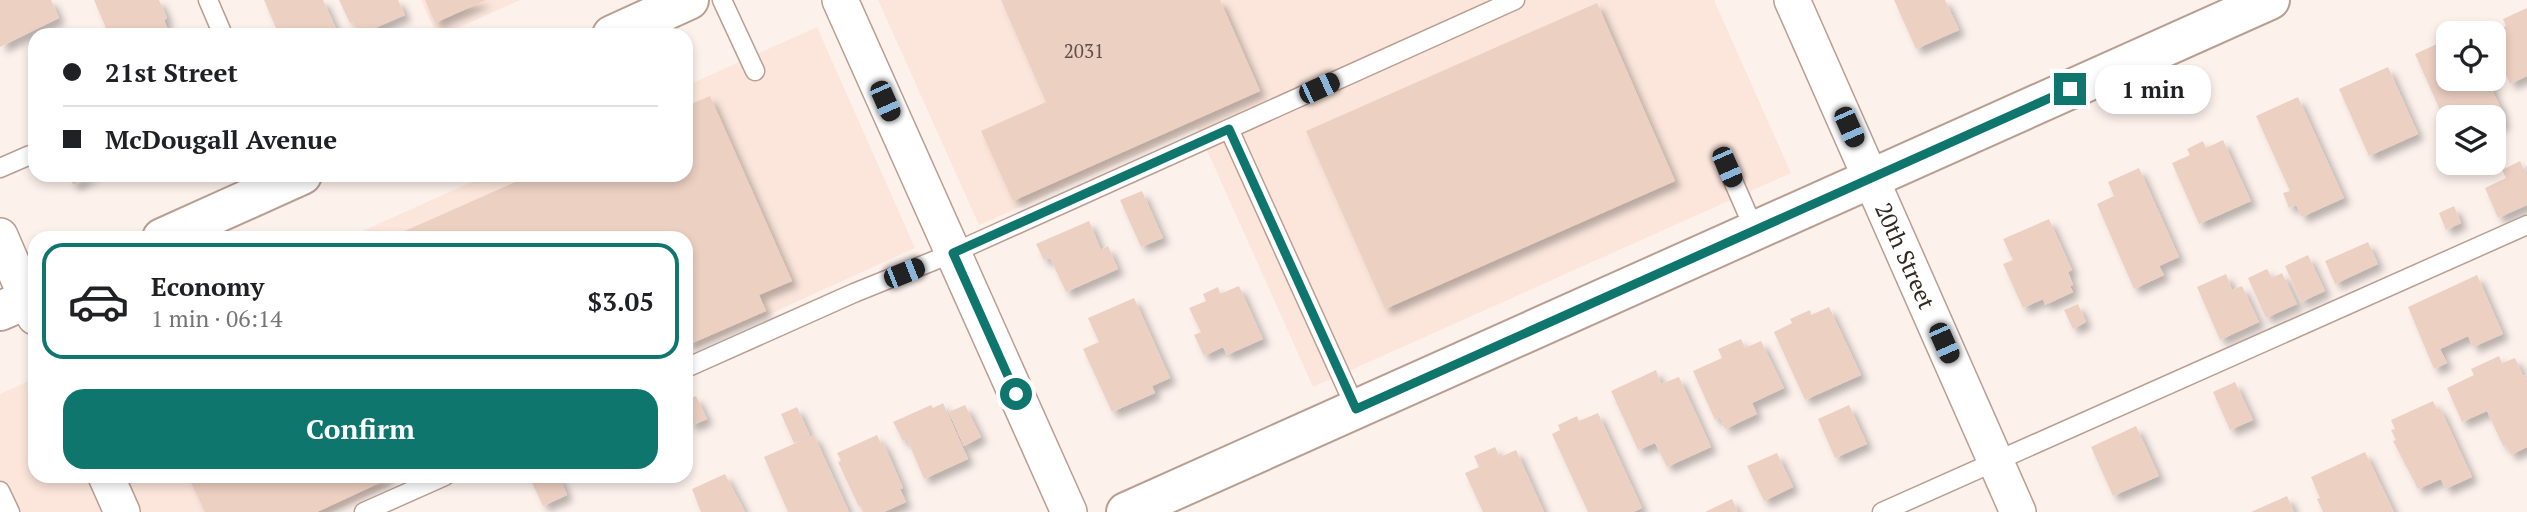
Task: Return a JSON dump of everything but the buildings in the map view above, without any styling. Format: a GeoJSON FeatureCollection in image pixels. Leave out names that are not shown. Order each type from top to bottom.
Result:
{"type":"FeatureCollection","features":[{"type":"Feature","properties":{"kind":"street"},"geometry":{"type":"LineString","coordinates":[[840,0],[1069,512]]}},
{"type":"Feature","properties":{"kind":"street","name":"20th Street"},"geometry":{"type":"LineString","coordinates":[[1792,0],[2018,512]]}},
{"type":"Feature","properties":{"kind":"street"},"geometry":{"type":"LineString","coordinates":[[1126,512],[2270,0]]}},
{"type":"Feature","properties":{"kind":"street"},"geometry":{"type":"LineString","coordinates":[[625,28],[669,4]]}},
{"type":"Feature","properties":{"kind":"street"},"geometry":{"type":"LineString","coordinates":[[177,231],[280,182]]}},
{"type":"Feature","properties":{"kind":"street"},"geometry":{"type":"LineString","coordinates":[[0,236],[24,306]]}},
{"type":"Feature","properties":{"kind":"street"},"geometry":{"type":"LineString","coordinates":[[109,483],[122,512]]}},
{"type":"Feature","properties":{"kind":"lane"},"geometry":{"type":"LineString","coordinates":[[208,0],[220,28]]}},
{"type":"Feature","properties":{"kind":"lane"},"geometry":{"type":"LineString","coordinates":[[722,0],[755,71]]}},
{"type":"Feature","properties":{"kind":"lane"},"geometry":{"type":"LineString","coordinates":[[693,364],[850,285],[953,253],[1516,0]]}},
{"type":"Feature","properties":{"kind":"lane"},"geometry":{"type":"LineString","coordinates":[[1229,129],[1356,409]]}},
{"type":"Feature","properties":{"kind":"lane"},"geometry":{"type":"LineString","coordinates":[[0,168],[28,156]]}},
{"type":"Feature","properties":{"kind":"lane"},"geometry":{"type":"LineString","coordinates":[[1727,167],[1755,230]]}},
{"type":"Feature","properties":{"kind":"lane"},"geometry":{"type":"LineString","coordinates":[[1882,512],[2527,225]]}},
{"type":"Feature","properties":{"kind":"lane"},"geometry":{"type":"LineString","coordinates":[[364,512],[429,483]]}},
{"type":"Feature","properties":{"kind":"lane"},"geometry":{"type":"LineString","coordinates":[[0,491],[10,512]]}},
{"type":"Feature","properties":{"kind":"shaded area"},"geometry":{"type":"Polygon","coordinates":[[[421,0],[520,0],[458,28],[434,28],[421,0]]]}},
{"type":"Feature","properties":{"kind":"shaded area"},"geometry":{"type":"Polygon","coordinates":[[[878,0],[1714,0],[1791,173],[1313,387],[1197,128],[979,225],[878,0]]]}},
{"type":"Feature","properties":{"kind":"shaded area"},"geometry":{"type":"Polygon","coordinates":[[[817,27],[915,248],[693,349],[693,231],[363,231],[471,182],[693,182],[693,83],[817,27]]]}},
{"type":"Feature","properties":{"kind":"shaded area"},"geometry":{"type":"Polygon","coordinates":[[[28,381],[28,483],[395,483],[331,512],[0,512],[0,394],[28,381]]]}},
{"type":"Feature","properties":{"kind":"route"},"geometry":{"type":"LineString","coordinates":[[1016,394],[953,253],[1229,129],[1356,409],[2070,89]]}}]}
